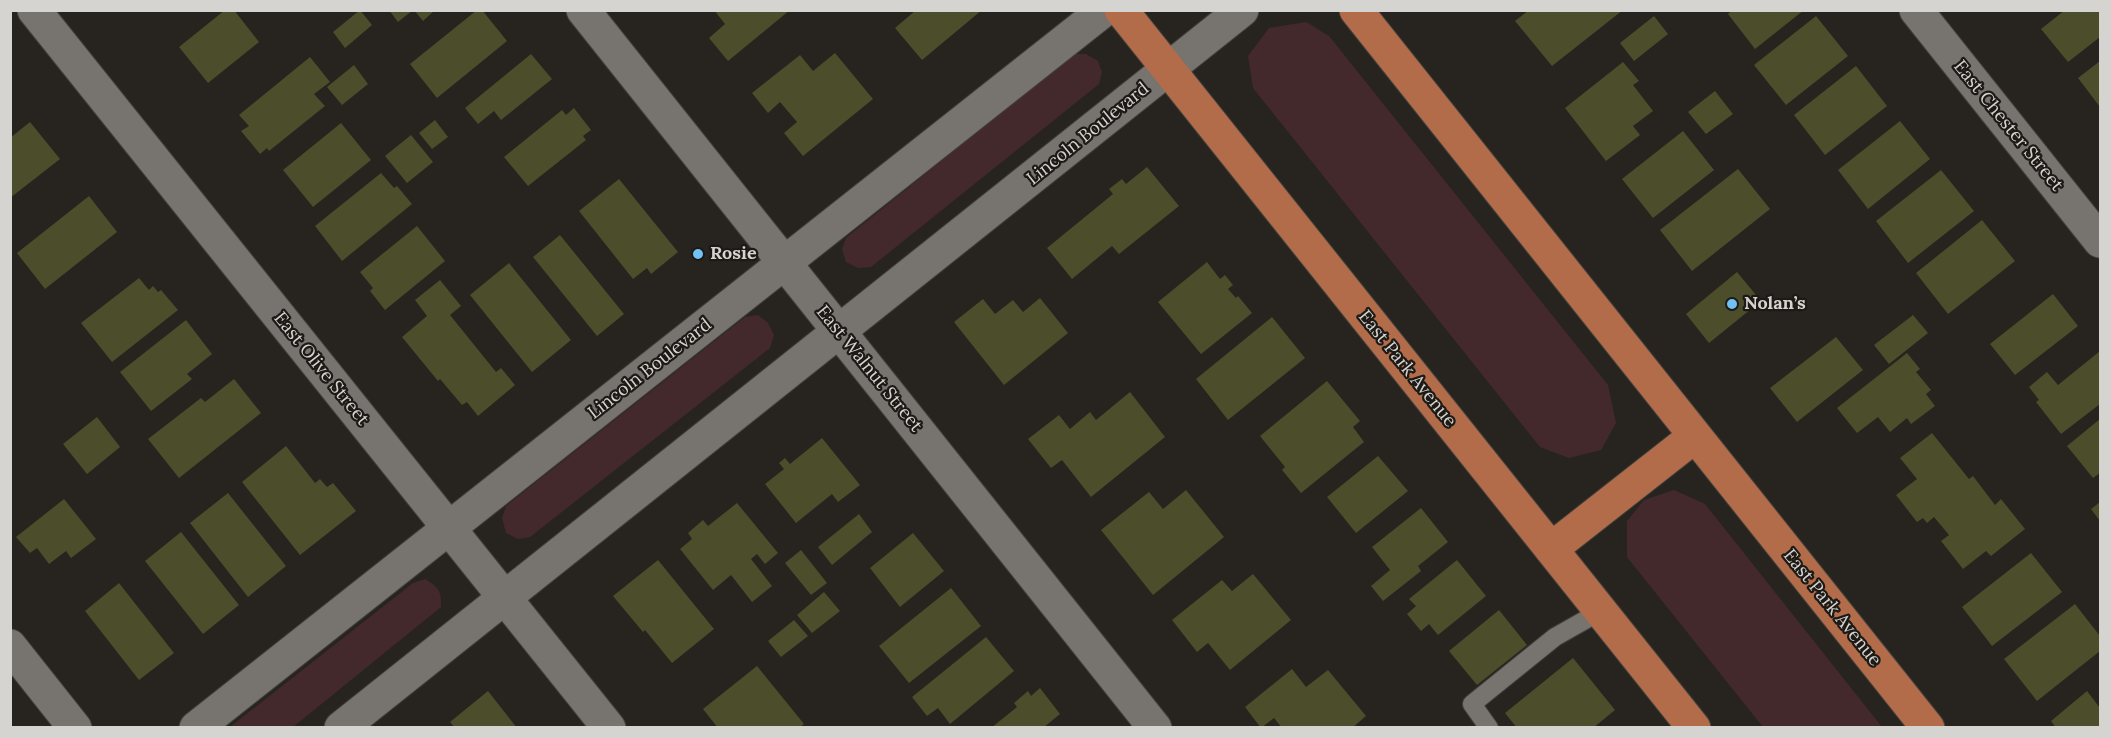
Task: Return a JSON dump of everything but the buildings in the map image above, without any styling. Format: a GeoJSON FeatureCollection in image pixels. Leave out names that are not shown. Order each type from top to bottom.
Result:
{"type":"FeatureCollection","features":[{"type":"Feature","properties":{"kind":"highway","name":"East Park Avenue"},"geometry":{"type":"LineString","coordinates":[[1121,10],[1694,728]]}},
{"type":"Feature","properties":{"kind":"highway","name":"East Park Avenue"},"geometry":{"type":"LineString","coordinates":[[1356,10],[1928,728]]}},
{"type":"Feature","properties":{"kind":"highway"},"geometry":{"type":"LineString","coordinates":[[1551,549],[1695,436]]}},
{"type":"Feature","properties":{"kind":"street","name":"East Olive Street"},"geometry":{"type":"LineString","coordinates":[[34,10],[609,728]]}},
{"type":"Feature","properties":{"kind":"street","name":"East Walnut Street"},"geometry":{"type":"LineString","coordinates":[[583,10],[1155,728]]}},
{"type":"Feature","properties":{"kind":"street","name":"Lincoln Boulevard"},"geometry":{"type":"LineString","coordinates":[[196,728],[1104,10]]}},
{"type":"Feature","properties":{"kind":"street","name":"Lincoln Boulevard"},"geometry":{"type":"LineString","coordinates":[[341,728],[1242,10]]}},
{"type":"Feature","properties":{"kind":"street","name":"East Chester Street"},"geometry":{"type":"LineString","coordinates":[[1916,10],[2100,241]]}},
{"type":"Feature","properties":{"kind":"street"},"geometry":{"type":"LineString","coordinates":[[10,646],[75,728]]}},
{"type":"Feature","properties":{"kind":"lane"},"geometry":{"type":"LineString","coordinates":[[1489,728],[1472,704],[1555,637],[1601,611]]}},
{"type":"Feature","properties":{"kind":"shaded area"},"geometry":{"type":"Polygon","coordinates":[[[1306,22],[1329,36],[1608,385],[1616,423],[1601,450],[1569,458],[1540,447],[1253,88],[1248,56],[1269,28],[1306,22]]]}},
{"type":"Feature","properties":{"kind":"shaded area"},"geometry":{"type":"Polygon","coordinates":[[[1074,54],[1086,54],[1098,61],[1102,72],[1099,84],[871,267],[858,268],[846,262],[842,249],[846,238],[1074,54]]]}},
{"type":"Feature","properties":{"kind":"shaded area"},"geometry":{"type":"Polygon","coordinates":[[[758,315],[768,323],[774,335],[770,348],[530,537],[518,539],[506,533],[502,518],[506,506],[745,317],[758,315]]]}},
{"type":"Feature","properties":{"kind":"shaded area"},"geometry":{"type":"Polygon","coordinates":[[[1674,490],[1705,504],[1882,727],[1763,727],[1627,557],[1627,521],[1644,500],[1674,490]]]}},
{"type":"Feature","properties":{"kind":"shaded area"},"geometry":{"type":"Polygon","coordinates":[[[425,579],[438,590],[441,607],[293,727],[230,727],[413,583],[425,579]]]}},
{"type":"Feature","properties":{"kind":"place","name":"Rosie"},"geometry":{"type":"Point","coordinates":[698,254]}},
{"type":"Feature","properties":{"kind":"place","name":"Nolan’s"},"geometry":{"type":"Point","coordinates":[1732,304]}}]}
